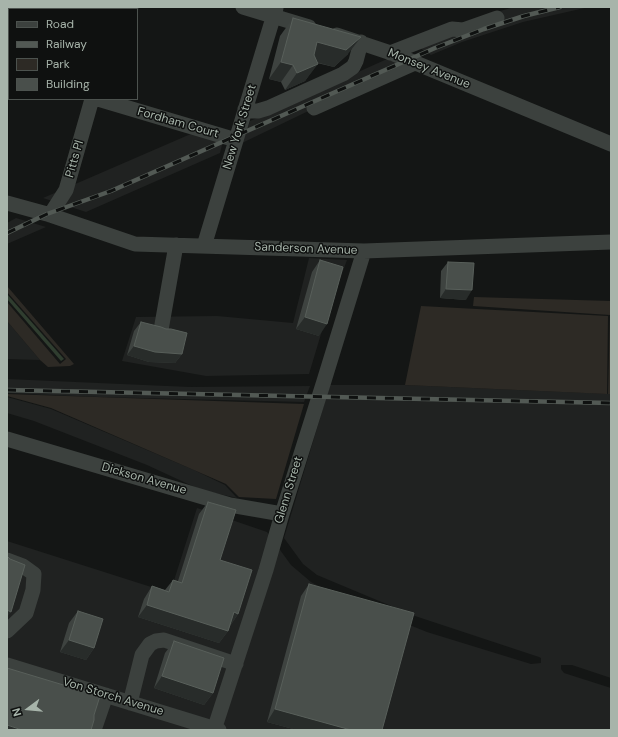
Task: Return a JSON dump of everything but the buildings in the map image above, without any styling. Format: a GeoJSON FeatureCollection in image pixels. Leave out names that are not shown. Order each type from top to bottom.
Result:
{"type":"FeatureCollection","features":[{"type":"Feature","properties":{"kind":"street","name":"Monsey Avenue"},"geometry":{"type":"LineString","coordinates":[[243,7],[275,12],[361,42],[611,144]]}},
{"type":"Feature","properties":{"kind":"street","name":"New York Street"},"geometry":{"type":"LineString","coordinates":[[204,246],[275,12]]}},
{"type":"Feature","properties":{"kind":"street"},"geometry":{"type":"LineString","coordinates":[[390,53],[452,29],[463,30],[497,18]]}},
{"type":"Feature","properties":{"kind":"street"},"geometry":{"type":"LineString","coordinates":[[246,109],[258,111],[268,108],[343,74],[353,67],[361,42]]}},
{"type":"Feature","properties":{"kind":"street"},"geometry":{"type":"LineString","coordinates":[[314,108],[415,63]]}},
{"type":"Feature","properties":{"kind":"street","name":"Pitts Pl"},"geometry":{"type":"LineString","coordinates":[[50,215],[66,190],[92,100]]}},
{"type":"Feature","properties":{"kind":"street","name":"Fordham Court"},"geometry":{"type":"LineString","coordinates":[[101,100],[236,140]]}},
{"type":"Feature","properties":{"kind":"street","name":"Sanderson Avenue"},"geometry":{"type":"LineString","coordinates":[[7,203],[50,215],[135,244],[364,251],[611,242]]}},
{"type":"Feature","properties":{"kind":"street"},"geometry":{"type":"LineString","coordinates":[[161,330],[176,245]]}},
{"type":"Feature","properties":{"kind":"street","name":"Glenn Street"},"geometry":{"type":"LineString","coordinates":[[216,730],[364,251]]}},
{"type":"Feature","properties":{"kind":"street","name":"Dickson Avenue"},"geometry":{"type":"LineString","coordinates":[[7,439],[230,505],[282,514]]}},
{"type":"Feature","properties":{"kind":"street"},"geometry":{"type":"LineString","coordinates":[[7,560],[23,566],[34,574],[33,590],[26,613],[7,632]]}},
{"type":"Feature","properties":{"kind":"street"},"geometry":{"type":"LineString","coordinates":[[130,703],[142,655],[150,644],[156,641],[164,640],[236,664]]}},
{"type":"Feature","properties":{"kind":"street","name":"Von Storch Avenue"},"geometry":{"type":"LineString","coordinates":[[7,665],[216,730]]}},
{"type":"Feature","properties":{"kind":"street"},"geometry":{"type":"LineString","coordinates":[[94,730],[106,695]]}},
{"type":"Feature","properties":{"kind":"shaded area"},"geometry":{"type":"Polygon","coordinates":[[[514,7],[589,7],[523,22],[462,42],[431,55],[415,45],[476,18],[514,7]]]}},
{"type":"Feature","properties":{"kind":"shaded area"},"geometry":{"type":"Polygon","coordinates":[[[387,59],[406,64],[242,143],[250,121],[387,59]]]}},
{"type":"Feature","properties":{"kind":"shaded area"},"geometry":{"type":"Polygon","coordinates":[[[193,133],[220,140],[222,145],[220,153],[86,212],[43,198],[193,133]]]}},
{"type":"Feature","properties":{"kind":"shaded area"},"geometry":{"type":"Polygon","coordinates":[[[16,218],[46,227],[7,244],[7,223],[16,218]]]}},
{"type":"Feature","properties":{"kind":"shaded area"},"geometry":{"type":"Polygon","coordinates":[[[309,258],[347,260],[327,314],[309,374],[206,376],[122,361],[136,317],[217,316],[293,323],[309,258]]]}},
{"type":"Feature","properties":{"kind":"shaded area"},"geometry":{"type":"Polygon","coordinates":[[[7,294],[64,359],[61,361],[7,299],[7,294]]]}},
{"type":"Feature","properties":{"kind":"shaded area"},"geometry":{"type":"Polygon","coordinates":[[[7,321],[40,360],[7,359],[7,321]]]}},
{"type":"Feature","properties":{"kind":"shaded area"},"geometry":{"type":"Polygon","coordinates":[[[7,379],[190,387],[310,386],[304,402],[99,397],[7,393],[7,379]]]}},
{"type":"Feature","properties":{"kind":"shaded area"},"geometry":{"type":"Polygon","coordinates":[[[330,385],[405,385],[611,394],[611,678],[572,665],[561,665],[561,669],[564,673],[611,688],[611,730],[7,730],[7,541],[170,593],[197,508],[267,532],[291,565],[311,582],[335,595],[427,632],[531,664],[541,663],[541,658],[539,657],[415,616],[317,575],[303,564],[284,538],[330,385]]]}},
{"type":"Feature","properties":{"kind":"shaded area"},"geometry":{"type":"Polygon","coordinates":[[[7,397],[51,409],[194,470],[225,485],[237,498],[201,490],[147,465],[34,421],[7,413],[7,397]]]}},
{"type":"Feature","properties":{"kind":"green space"},"geometry":{"type":"Polygon","coordinates":[[[7,286],[74,364],[70,366],[48,367],[40,360],[7,321],[7,302],[60,364],[66,359],[7,292],[7,286]]]}},
{"type":"Feature","properties":{"kind":"green space"},"geometry":{"type":"Polygon","coordinates":[[[474,297],[611,301],[611,394],[608,394],[610,315],[473,306],[474,297]]]}},
{"type":"Feature","properties":{"kind":"green space"},"geometry":{"type":"Polygon","coordinates":[[[421,306],[608,316],[607,394],[405,385],[421,306]]]}},
{"type":"Feature","properties":{"kind":"green space"},"geometry":{"type":"Polygon","coordinates":[[[7,394],[304,404],[276,499],[239,497],[226,484],[51,408],[7,396],[7,394]]]}},
{"type":"Feature","properties":{"kind":"railway"},"geometry":{"type":"LineString","coordinates":[[7,233],[47,214],[111,191],[435,48],[484,29],[524,16],[560,7]]}},
{"type":"Feature","properties":{"kind":"railway"},"geometry":{"type":"LineString","coordinates":[[7,390],[611,403]]}}]}
